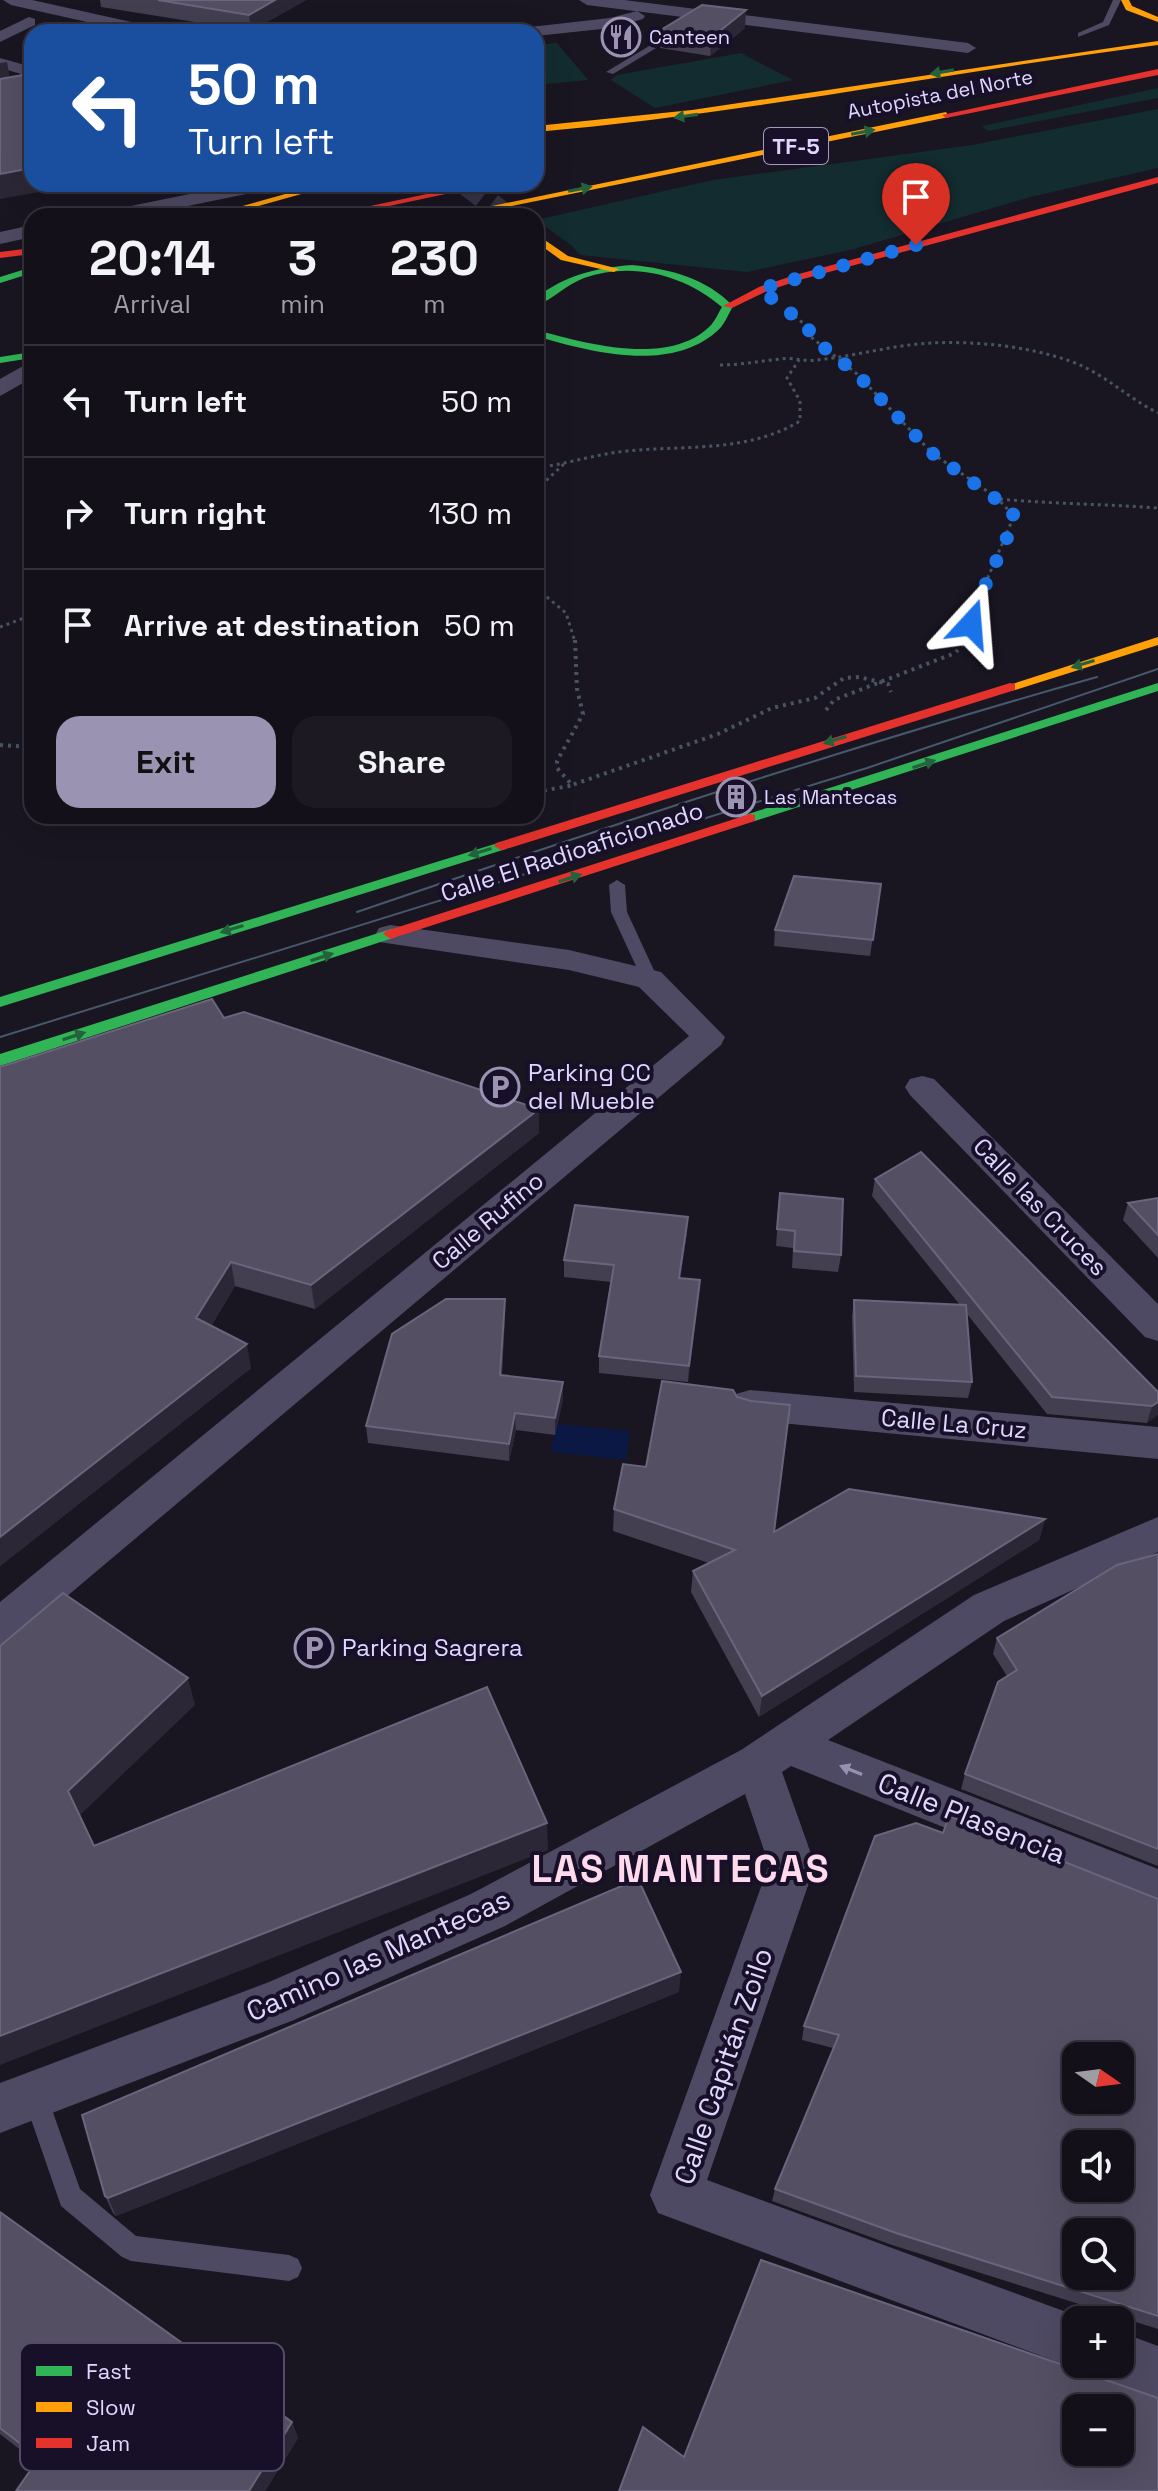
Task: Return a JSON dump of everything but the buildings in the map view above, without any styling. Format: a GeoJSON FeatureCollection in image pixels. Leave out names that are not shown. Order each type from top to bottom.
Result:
{"type":"FeatureCollection","features":[{"type":"Feature","properties":{"kind":"main road"},"geometry":{"type":"LineString","coordinates":[[1125,0],[1129,8],[1158,20]]}},
{"type":"Feature","properties":{"kind":"main road"},"geometry":{"type":"LineString","coordinates":[[544,128],[664,119],[1043,55],[1158,43]]}},
{"type":"Feature","properties":{"kind":"main road","name":"Autopista del Norte"},"geometry":{"type":"LineString","coordinates":[[956,91],[1158,51]]}},
{"type":"Feature","properties":{"kind":"main road","name":"Autopista del Norte"},"geometry":{"type":"LineString","coordinates":[[488,208],[1158,72]]}},
{"type":"Feature","properties":{"kind":"main road"},"geometry":{"type":"LineString","coordinates":[[649,175],[834,157]]}},
{"type":"Feature","properties":{"kind":"main road"},"geometry":{"type":"LineString","coordinates":[[728,306],[760,289],[793,277],[1035,210],[1158,180]]}},
{"type":"Feature","properties":{"kind":"main road"},"geometry":{"type":"LineString","coordinates":[[242,208],[302,192]]}},
{"type":"Feature","properties":{"kind":"main road"},"geometry":{"type":"LineString","coordinates":[[368,208],[449,192]]}},
{"type":"Feature","properties":{"kind":"main road"},"geometry":{"type":"LineString","coordinates":[[544,243],[565,258],[620,270],[657,271],[693,279],[732,281],[793,277]]}},
{"type":"Feature","properties":{"kind":"main road"},"geometry":{"type":"LineString","coordinates":[[0,255],[24,252]]}},
{"type":"Feature","properties":{"kind":"main road"},"geometry":{"type":"LineString","coordinates":[[563,281],[567,268],[565,258]]}},
{"type":"Feature","properties":{"kind":"main road"},"geometry":{"type":"LineString","coordinates":[[544,293],[563,281],[620,270]]}},
{"type":"Feature","properties":{"kind":"main road"},"geometry":{"type":"LineString","coordinates":[[0,281],[24,274]]}},
{"type":"Feature","properties":{"kind":"main road"},"geometry":{"type":"LineString","coordinates":[[544,335],[622,351],[675,348],[695,342],[721,327],[727,319],[728,306],[716,291],[693,279]]}},
{"type":"Feature","properties":{"kind":"main road"},"geometry":{"type":"LineString","coordinates":[[544,325],[551,333],[571,343]]}},
{"type":"Feature","properties":{"kind":"main road"},"geometry":{"type":"LineString","coordinates":[[0,360],[24,356]]}},
{"type":"Feature","properties":{"kind":"main road","name":"Calle El Radioaficionado"},"geometry":{"type":"LineString","coordinates":[[0,1002],[1158,641]]}},
{"type":"Feature","properties":{"kind":"main road","name":"Calle El Radioaficionado"},"geometry":{"type":"LineString","coordinates":[[0,1060],[1158,687]]}},
{"type":"Feature","properties":{"kind":"street"},"geometry":{"type":"LineString","coordinates":[[11,0],[118,24]]}},
{"type":"Feature","properties":{"kind":"street"},"geometry":{"type":"LineString","coordinates":[[54,10],[74,0]]}},
{"type":"Feature","properties":{"kind":"street"},"geometry":{"type":"LineString","coordinates":[[587,0],[657,5],[700,17],[968,48]]}},
{"type":"Feature","properties":{"kind":"street"},"geometry":{"type":"LineString","coordinates":[[544,30],[611,23],[657,5]]}},
{"type":"Feature","properties":{"kind":"street"},"geometry":{"type":"LineString","coordinates":[[25,24],[29,22]]}},
{"type":"Feature","properties":{"kind":"street"},"geometry":{"type":"LineString","coordinates":[[0,37],[24,25]]}},
{"type":"Feature","properties":{"kind":"street"},"geometry":{"type":"LineString","coordinates":[[0,53],[24,60]]}},
{"type":"Feature","properties":{"kind":"street"},"geometry":{"type":"LineString","coordinates":[[0,63],[24,70]]}},
{"type":"Feature","properties":{"kind":"street"},"geometry":{"type":"LineString","coordinates":[[150,208],[227,192]]}},
{"type":"Feature","properties":{"kind":"street"},"geometry":{"type":"LineString","coordinates":[[0,238],[24,233]]}},
{"type":"Feature","properties":{"kind":"street"},"geometry":{"type":"LineString","coordinates":[[0,389],[24,373]]}},
{"type":"Feature","properties":{"kind":"street"},"geometry":{"type":"LineString","coordinates":[[390,935],[569,960],[650,979]]}},
{"type":"Feature","properties":{"kind":"street","name":"Calle Rufino"},"geometry":{"type":"LineString","coordinates":[[0,1627],[709,1037],[650,979]]}},
{"type":"Feature","properties":{"kind":"street","name":"Calle las Cruces"},"geometry":{"type":"LineString","coordinates":[[922,1087],[1158,1327]]}},
{"type":"Feature","properties":{"kind":"street","name":"Calle La Cruz"},"geometry":{"type":"LineString","coordinates":[[750,1405],[1158,1443]]}},
{"type":"Feature","properties":{"kind":"street","name":"Camino las Mantecas"},"geometry":{"type":"LineString","coordinates":[[17,2101],[277,2003],[488,1910],[771,1754],[989,1608],[1158,1534]]}},
{"type":"Feature","properties":{"kind":"street","name":"Calle Plasencia"},"geometry":{"type":"LineString","coordinates":[[771,1754],[1158,1891]]}},
{"type":"Feature","properties":{"kind":"street","name":"Calle Capitán Zoilo"},"geometry":{"type":"LineString","coordinates":[[771,1754],[792,1865],[676,2195],[1062,2337]]}},
{"type":"Feature","properties":{"kind":"street"},"geometry":{"type":"LineString","coordinates":[[1134,2364],[1158,2373]]}},
{"type":"Feature","properties":{"kind":"lane"},"geometry":{"type":"LineString","coordinates":[[1081,35],[1106,23],[1117,0]]}},
{"type":"Feature","properties":{"kind":"lane"},"geometry":{"type":"LineString","coordinates":[[610,72],[700,17]]}},
{"type":"Feature","properties":{"kind":"lane"},"geometry":{"type":"LineString","coordinates":[[617,885],[619,912],[650,979]]}},
{"type":"Feature","properties":{"kind":"lane"},"geometry":{"type":"LineString","coordinates":[[17,2101],[70,2197],[131,2248],[289,2268]]}},
{"type":"Feature","properties":{"kind":"path"},"geometry":{"type":"LineString","coordinates":[[760,289],[808,327],[811,337],[857,374],[932,453],[997,498],[1014,516],[978,601],[967,642],[955,653],[895,679],[877,681],[834,700],[824,713]]}},
{"type":"Feature","properties":{"kind":"path"},"geometry":{"type":"LineString","coordinates":[[675,348],[725,366],[784,358],[835,358],[931,343],[990,345],[1035,351],[1102,374],[1129,398],[1158,413]]}},
{"type":"Feature","properties":{"kind":"path"},"geometry":{"type":"LineString","coordinates":[[544,467],[627,451],[762,438],[788,430],[800,421],[800,401],[787,378],[799,360]]}},
{"type":"Feature","properties":{"kind":"path"},"geometry":{"type":"LineString","coordinates":[[544,483],[565,464]]}},
{"type":"Feature","properties":{"kind":"path"},"geometry":{"type":"LineString","coordinates":[[997,498],[1063,505],[1099,503],[1158,508]]}},
{"type":"Feature","properties":{"kind":"path"},"geometry":{"type":"LineString","coordinates":[[544,594],[569,616],[574,638],[574,677],[577,702],[583,714],[557,761],[557,768],[572,785],[718,734],[772,708],[815,698],[844,678],[888,684],[895,703]]}},
{"type":"Feature","properties":{"kind":"path"},"geometry":{"type":"LineString","coordinates":[[0,627],[24,618]]}},
{"type":"Feature","properties":{"kind":"path"},"geometry":{"type":"LineString","coordinates":[[0,745],[24,746]]}},
{"type":"Feature","properties":{"kind":"green space"},"geometry":{"type":"Polygon","coordinates":[[[557,43],[588,80],[544,84],[544,44],[557,43]]]}},
{"type":"Feature","properties":{"kind":"green space"},"geometry":{"type":"Polygon","coordinates":[[[741,53],[793,80],[655,108],[611,80],[617,75],[741,53]]]}},
{"type":"Feature","properties":{"kind":"green space"},"geometry":{"type":"Polygon","coordinates":[[[1158,88],[1158,98],[988,131],[982,126],[1158,88]]]}},
{"type":"Feature","properties":{"kind":"green space"},"geometry":{"type":"Polygon","coordinates":[[[1158,109],[1158,168],[1030,197],[854,249],[747,272],[580,255],[544,226],[544,218],[713,180],[972,145],[1158,109]]]}},
{"type":"Feature","properties":{"kind":"water"},"geometry":{"type":"Polygon","coordinates":[[[557,1424],[630,1431],[626,1460],[551,1452],[557,1424]]]}},
{"type":"Feature","properties":{"kind":"tunnel"},"geometry":{"type":"LineString","coordinates":[[476,192],[496,208]]}},
{"type":"Feature","properties":{"kind":"tram line"},"geometry":{"type":"LineString","coordinates":[[0,1037],[867,768],[1158,669]]}},
{"type":"Feature","properties":{"kind":"tram line"},"geometry":{"type":"LineString","coordinates":[[357,912],[726,789],[1097,677]]}},
{"type":"Feature","properties":{"kind":"traffic: fast"},"geometry":{"type":"LineString","coordinates":[[544,297],[580,276],[632,268],[685,278],[708,290],[728,306],[715,328],[696,342],[671,350],[614,350],[544,335]]}},
{"type":"Feature","properties":{"kind":"traffic: fast"},"geometry":{"type":"LineString","coordinates":[[0,280],[24,272]]}},
{"type":"Feature","properties":{"kind":"traffic: fast"},"geometry":{"type":"LineString","coordinates":[[0,360],[24,356]]}},
{"type":"Feature","properties":{"kind":"traffic: fast"},"geometry":{"type":"LineString","coordinates":[[750,818],[1158,687]]}},
{"type":"Feature","properties":{"kind":"traffic: fast"},"geometry":{"type":"LineString","coordinates":[[0,1002],[501,846]]}},
{"type":"Feature","properties":{"kind":"traffic: fast"},"geometry":{"type":"LineString","coordinates":[[0,1060],[391,934]]}},
{"type":"Feature","properties":{"kind":"traffic: slow"},"geometry":{"type":"LineString","coordinates":[[1125,0],[1129,8],[1158,20]]}},
{"type":"Feature","properties":{"kind":"traffic: slow"},"geometry":{"type":"LineString","coordinates":[[544,128],[692,113],[1158,43]]}},
{"type":"Feature","properties":{"kind":"traffic: slow"},"geometry":{"type":"LineString","coordinates":[[488,208],[946,115]]}},
{"type":"Feature","properties":{"kind":"traffic: slow"},"geometry":{"type":"LineString","coordinates":[[242,208],[302,192]]}},
{"type":"Feature","properties":{"kind":"traffic: slow"},"geometry":{"type":"LineString","coordinates":[[544,243],[565,258],[614,269]]}},
{"type":"Feature","properties":{"kind":"traffic: slow"},"geometry":{"type":"LineString","coordinates":[[1010,687],[1158,641]]}},
{"type":"Feature","properties":{"kind":"traffic: jam"},"geometry":{"type":"LineString","coordinates":[[946,115],[1158,72]]}},
{"type":"Feature","properties":{"kind":"traffic: jam"},"geometry":{"type":"LineString","coordinates":[[728,306],[763,289],[799,277],[1158,180]]}},
{"type":"Feature","properties":{"kind":"traffic: jam"},"geometry":{"type":"LineString","coordinates":[[368,208],[448,192]]}},
{"type":"Feature","properties":{"kind":"traffic: jam"},"geometry":{"type":"LineString","coordinates":[[0,255],[24,252]]}},
{"type":"Feature","properties":{"kind":"traffic: jam"},"geometry":{"type":"LineString","coordinates":[[501,846],[1010,687]]}},
{"type":"Feature","properties":{"kind":"traffic: jam"},"geometry":{"type":"LineString","coordinates":[[391,934],[750,818]]}},
{"type":"Feature","properties":{"kind":"place","name":"Canteen"},"geometry":{"type":"Point","coordinates":[621,37]}},
{"type":"Feature","properties":{"kind":"place","name":"Las Mantecas"},"geometry":{"type":"Point","coordinates":[736,797]}},
{"type":"Feature","properties":{"kind":"place","name":"Parking CC del Mueble"},"geometry":{"type":"Point","coordinates":[500,1087]}},
{"type":"Feature","properties":{"kind":"place","name":"Parking Sagrera"},"geometry":{"type":"Point","coordinates":[314,1648]}},
{"type":"Feature","properties":{"kind":"district","name":"LAS MANTECAS"},"geometry":{"type":"Point","coordinates":[681,1869]}},
{"type":"Feature","properties":{"kind":"route"},"geometry":{"type":"LineString","coordinates":[[916,245],[793,277],[760,289],[808,327],[811,337],[857,374],[932,453],[1010,509],[1014,516],[1011,529],[978,601],[971,624]]}}]}
